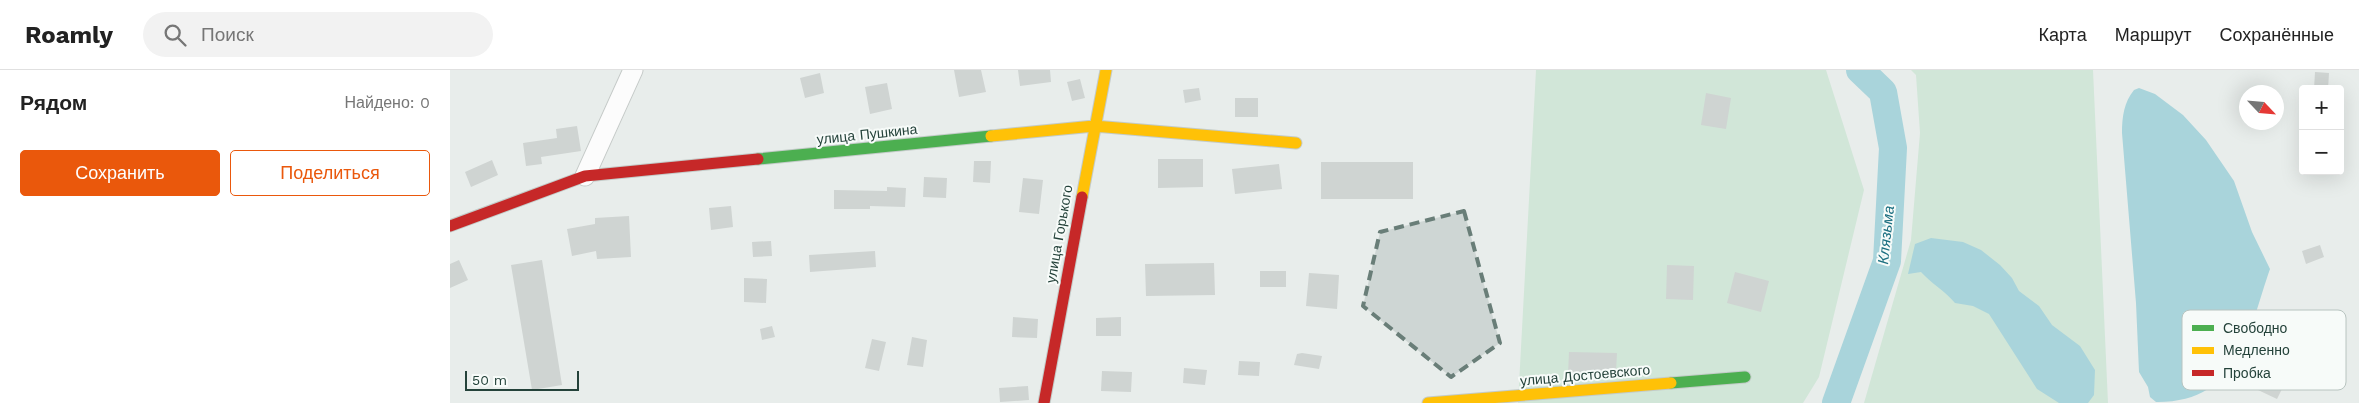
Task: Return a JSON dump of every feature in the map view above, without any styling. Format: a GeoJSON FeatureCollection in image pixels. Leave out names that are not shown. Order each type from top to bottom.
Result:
{"type":"FeatureCollection","features":[{"type":"Feature","properties":{"kind":"street"},"geometry":{"type":"LineString","coordinates":[[585,176],[633,70]]}},
{"type":"Feature","properties":{"kind":"street","name":"улица Горького"},"geometry":{"type":"LineString","coordinates":[[1044,403],[1094,126],[1106,70]]}},
{"type":"Feature","properties":{"kind":"street","name":"улица Пушкина"},"geometry":{"type":"LineString","coordinates":[[450,226],[585,176],[1094,126],[1296,143]]}},
{"type":"Feature","properties":{"kind":"street","name":"улица Достоевского"},"geometry":{"type":"LineString","coordinates":[[1428,403],[1745,377]]}},
{"type":"Feature","properties":{"kind":"highlighted area"},"geometry":{"type":"Polygon","coordinates":[[[1464,211],[1500,343],[1451,377],[1363,306],[1380,232],[1464,211]]]}},
{"type":"Feature","properties":{"kind":"green space"},"geometry":{"type":"Polygon","coordinates":[[[1536,70],[1826,70],[1864,190],[1819,377],[1803,403],[1518,403],[1536,70]]]}},
{"type":"Feature","properties":{"kind":"green space"},"geometry":{"type":"Polygon","coordinates":[[[1911,70],[2093,70],[2108,403],[1864,403],[1911,240],[1920,133],[1916,75],[1911,70]]]}},
{"type":"Feature","properties":{"kind":"water"},"geometry":{"type":"Polygon","coordinates":[[[2139,88],[2155,94],[2183,115],[2206,140],[2234,181],[2252,232],[2270,269],[2257,310],[2182,310],[2182,390],[2207,390],[2184,399],[2156,402],[2150,397],[2148,387],[2139,372],[2136,303],[2122,133],[2126,105],[2134,90],[2139,88]]]}},
{"type":"Feature","properties":{"kind":"water"},"geometry":{"type":"Polygon","coordinates":[[[1931,238],[1963,242],[1981,250],[2000,265],[2012,278],[2019,291],[2039,306],[2052,325],[2080,346],[2095,370],[2094,395],[2088,403],[2059,403],[2037,389],[1989,314],[1973,306],[1955,303],[1921,272],[1908,274],[1915,244],[1931,238]]]}},
{"type":"Feature","properties":{"kind":"building"},"geometry":{"type":"Polygon","coordinates":[[[954,70],[981,70],[986,92],[959,97],[954,70]]]}},
{"type":"Feature","properties":{"kind":"building"},"geometry":{"type":"Polygon","coordinates":[[[1018,70],[1050,70],[1051,82],[1020,86],[1018,70]]]}},
{"type":"Feature","properties":{"kind":"building"},"geometry":{"type":"Polygon","coordinates":[[[2315,72],[2329,73],[2328,85],[2314,85],[2315,72]]]}},
{"type":"Feature","properties":{"kind":"building"},"geometry":{"type":"Polygon","coordinates":[[[820,73],[824,93],[805,98],[800,78],[820,73]]]}},
{"type":"Feature","properties":{"kind":"building"},"geometry":{"type":"Polygon","coordinates":[[[1080,79],[1085,98],[1072,101],[1067,82],[1080,79]]]}},
{"type":"Feature","properties":{"kind":"building"},"geometry":{"type":"Polygon","coordinates":[[[887,83],[892,109],[870,114],[865,87],[887,83]]]}},
{"type":"Feature","properties":{"kind":"building"},"geometry":{"type":"Polygon","coordinates":[[[1199,88],[1201,100],[1185,103],[1183,90],[1199,88]]]}},
{"type":"Feature","properties":{"kind":"building"},"geometry":{"type":"Polygon","coordinates":[[[1706,93],[1731,98],[1726,129],[1701,125],[1706,93]]]}},
{"type":"Feature","properties":{"kind":"building"},"geometry":{"type":"Polygon","coordinates":[[[1235,98],[1258,98],[1258,117],[1235,117],[1235,98]]]}},
{"type":"Feature","properties":{"kind":"building"},"geometry":{"type":"Polygon","coordinates":[[[577,126],[581,151],[541,157],[542,164],[526,166],[523,143],[557,138],[556,129],[577,126]]]}},
{"type":"Feature","properties":{"kind":"building"},"geometry":{"type":"Polygon","coordinates":[[[1158,159],[1203,159],[1203,187],[1158,188],[1158,159]]]}},
{"type":"Feature","properties":{"kind":"building"},"geometry":{"type":"Polygon","coordinates":[[[492,160],[498,175],[471,187],[465,172],[492,160]]]}},
{"type":"Feature","properties":{"kind":"building"},"geometry":{"type":"Polygon","coordinates":[[[974,161],[991,161],[990,183],[973,182],[974,161]]]}},
{"type":"Feature","properties":{"kind":"building"},"geometry":{"type":"Polygon","coordinates":[[[1321,162],[1413,162],[1413,199],[1321,199],[1321,162]]]}},
{"type":"Feature","properties":{"kind":"building"},"geometry":{"type":"Polygon","coordinates":[[[1279,164],[1282,189],[1235,194],[1232,169],[1279,164]]]}},
{"type":"Feature","properties":{"kind":"building"},"geometry":{"type":"Polygon","coordinates":[[[924,177],[947,178],[946,198],[923,197],[924,177]]]}},
{"type":"Feature","properties":{"kind":"building"},"geometry":{"type":"Polygon","coordinates":[[[1023,178],[1043,180],[1039,214],[1019,212],[1023,178]]]}},
{"type":"Feature","properties":{"kind":"building"},"geometry":{"type":"Polygon","coordinates":[[[887,187],[906,188],[905,207],[870,206],[870,209],[834,209],[834,190],[887,191],[887,187]]]}},
{"type":"Feature","properties":{"kind":"building"},"geometry":{"type":"Polygon","coordinates":[[[731,206],[733,227],[711,230],[709,208],[731,206]]]}},
{"type":"Feature","properties":{"kind":"building"},"geometry":{"type":"Polygon","coordinates":[[[629,216],[631,257],[597,259],[596,251],[572,256],[567,229],[595,224],[595,218],[629,216]]]}},
{"type":"Feature","properties":{"kind":"building"},"geometry":{"type":"Polygon","coordinates":[[[771,241],[772,256],[753,257],[752,242],[771,241]]]}},
{"type":"Feature","properties":{"kind":"building"},"geometry":{"type":"Polygon","coordinates":[[[2320,245],[2324,257],[2306,264],[2302,251],[2320,245]]]}},
{"type":"Feature","properties":{"kind":"building"},"geometry":{"type":"Polygon","coordinates":[[[875,251],[876,267],[810,272],[809,255],[875,251]]]}},
{"type":"Feature","properties":{"kind":"building"},"geometry":{"type":"Polygon","coordinates":[[[459,260],[468,280],[450,288],[450,264],[459,260]]]}},
{"type":"Feature","properties":{"kind":"building"},"geometry":{"type":"Polygon","coordinates":[[[542,260],[562,385],[532,390],[511,265],[542,260]]]}},
{"type":"Feature","properties":{"kind":"building"},"geometry":{"type":"Polygon","coordinates":[[[1214,263],[1215,295],[1146,296],[1145,264],[1214,263]]]}},
{"type":"Feature","properties":{"kind":"building"},"geometry":{"type":"Polygon","coordinates":[[[1667,265],[1694,266],[1693,300],[1666,299],[1667,265]]]}},
{"type":"Feature","properties":{"kind":"building"},"geometry":{"type":"Polygon","coordinates":[[[1260,271],[1286,271],[1286,287],[1260,287],[1260,271]]]}},
{"type":"Feature","properties":{"kind":"building"},"geometry":{"type":"Polygon","coordinates":[[[1735,272],[1769,281],[1761,312],[1727,303],[1735,272]]]}},
{"type":"Feature","properties":{"kind":"building"},"geometry":{"type":"Polygon","coordinates":[[[1309,273],[1339,275],[1337,309],[1306,306],[1309,273]]]}},
{"type":"Feature","properties":{"kind":"building"},"geometry":{"type":"Polygon","coordinates":[[[744,278],[767,279],[766,303],[744,302],[744,278]]]}},
{"type":"Feature","properties":{"kind":"building"},"geometry":{"type":"Polygon","coordinates":[[[1013,317],[1038,319],[1037,338],[1012,337],[1013,317]]]}},
{"type":"Feature","properties":{"kind":"building"},"geometry":{"type":"Polygon","coordinates":[[[1121,317],[1121,336],[1096,336],[1096,318],[1121,317]]]}},
{"type":"Feature","properties":{"kind":"building"},"geometry":{"type":"Polygon","coordinates":[[[772,326],[775,337],[762,340],[760,329],[772,326]]]}},
{"type":"Feature","properties":{"kind":"building"},"geometry":{"type":"Polygon","coordinates":[[[912,337],[927,340],[923,367],[907,365],[912,337]]]}},
{"type":"Feature","properties":{"kind":"building"},"geometry":{"type":"Polygon","coordinates":[[[872,339],[886,342],[879,371],[865,368],[872,339]]]}},
{"type":"Feature","properties":{"kind":"building"},"geometry":{"type":"Polygon","coordinates":[[[1569,352],[1617,353],[1616,372],[1568,375],[1569,352]]]}},
{"type":"Feature","properties":{"kind":"building"},"geometry":{"type":"Polygon","coordinates":[[[1297,354],[1322,356],[1319,369],[1294,365],[1297,354]]]}},
{"type":"Feature","properties":{"kind":"building"},"geometry":{"type":"Polygon","coordinates":[[[1239,361],[1260,362],[1259,376],[1238,375],[1239,361]]]}},
{"type":"Feature","properties":{"kind":"building"},"geometry":{"type":"Polygon","coordinates":[[[1184,368],[1207,370],[1205,385],[1183,383],[1184,368]]]}},
{"type":"Feature","properties":{"kind":"building"},"geometry":{"type":"Polygon","coordinates":[[[1102,371],[1132,372],[1131,392],[1101,391],[1102,371]]]}},
{"type":"Feature","properties":{"kind":"building"},"geometry":{"type":"Polygon","coordinates":[[[1028,386],[1029,400],[1000,402],[999,388],[1028,386]]]}},
{"type":"Feature","properties":{"kind":"building"},"geometry":{"type":"Polygon","coordinates":[[[2258,390],[2282,390],[2277,399],[2258,390]]]}},
{"type":"Feature","properties":{"kind":"waterway","name":"Клязьма"},"geometry":{"type":"LineString","coordinates":[[1836,403],[1887,261],[1893,148],[1883,92],[1860,70]]}},
{"type":"Feature","properties":{"kind":"traffic: fast"},"geometry":{"type":"LineString","coordinates":[[758,159],[991,136]]}},
{"type":"Feature","properties":{"kind":"traffic: fast"},"geometry":{"type":"LineString","coordinates":[[1671,383],[1745,377]]}},
{"type":"Feature","properties":{"kind":"traffic: slow"},"geometry":{"type":"LineString","coordinates":[[1082,197],[1106,70]]}},
{"type":"Feature","properties":{"kind":"traffic: slow"},"geometry":{"type":"LineString","coordinates":[[991,136],[1094,126],[1296,143]]}},
{"type":"Feature","properties":{"kind":"traffic: slow"},"geometry":{"type":"LineString","coordinates":[[1428,403],[1671,383]]}},
{"type":"Feature","properties":{"kind":"traffic: jam"},"geometry":{"type":"LineString","coordinates":[[450,226],[585,176],[758,159]]}},
{"type":"Feature","properties":{"kind":"traffic: jam"},"geometry":{"type":"LineString","coordinates":[[1044,403],[1082,197]]}}]}
